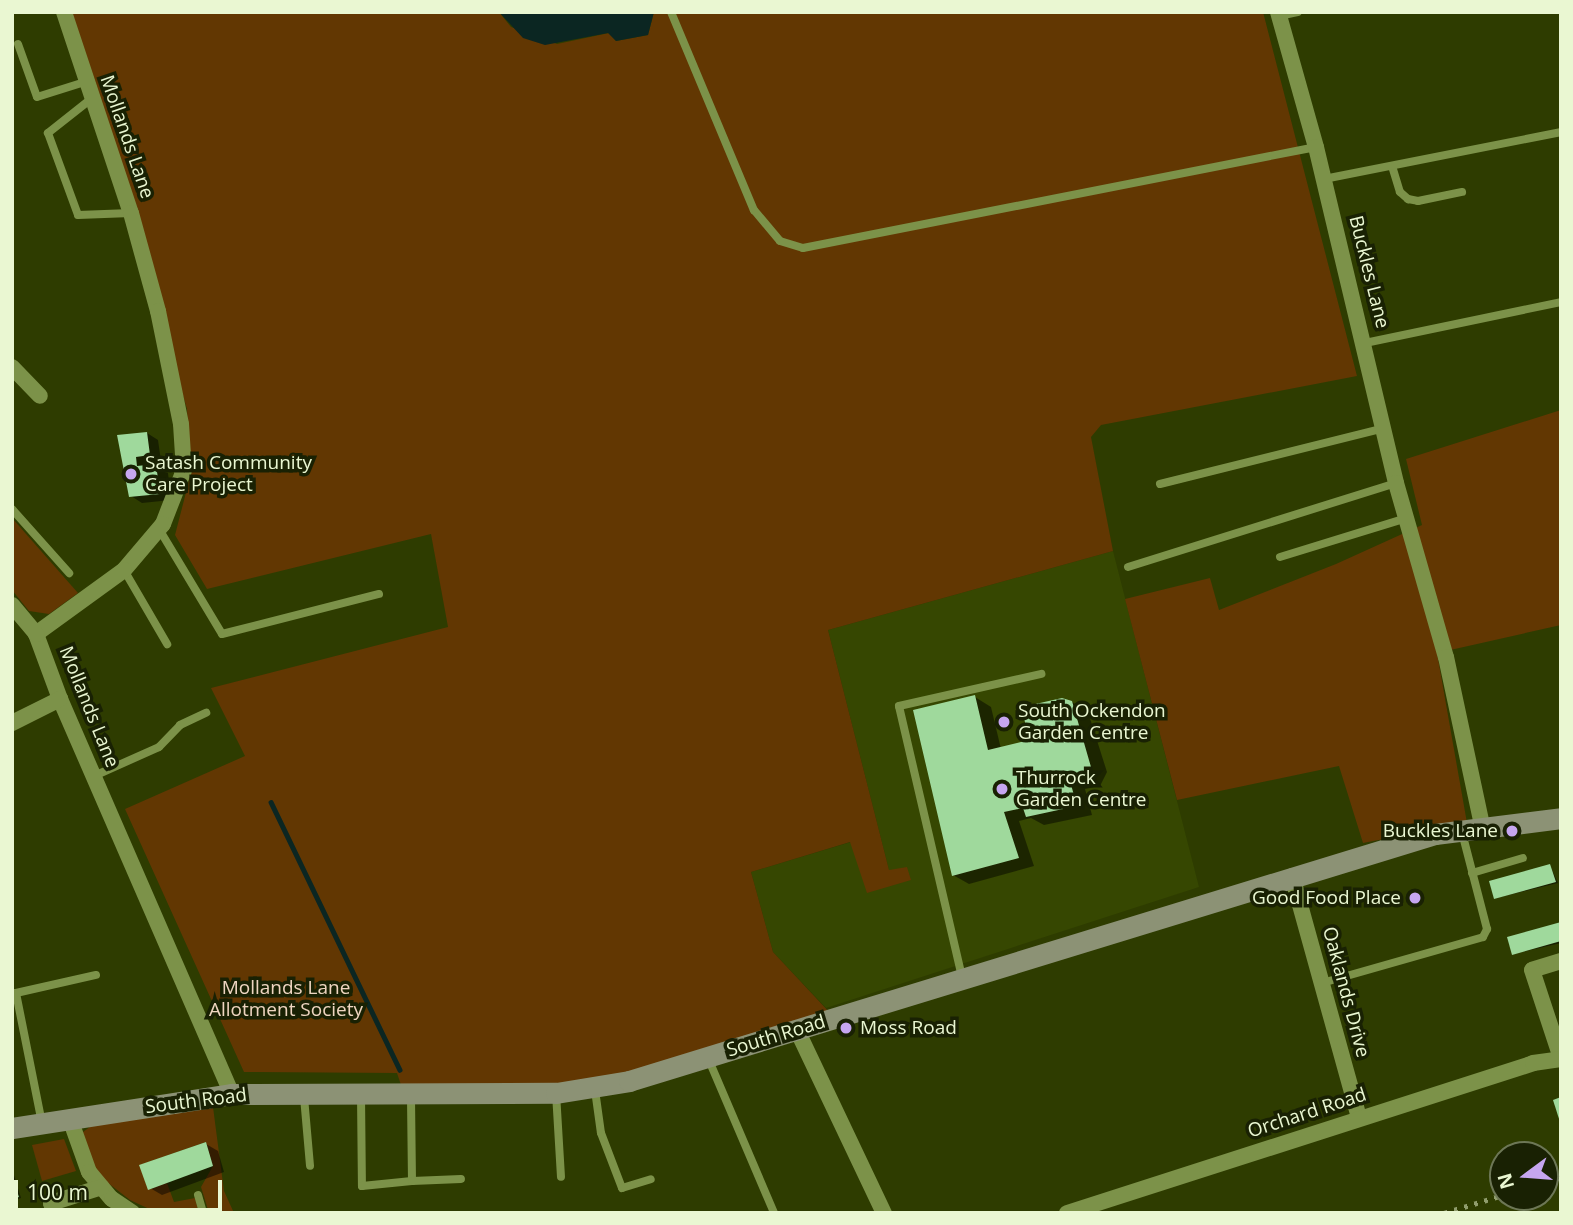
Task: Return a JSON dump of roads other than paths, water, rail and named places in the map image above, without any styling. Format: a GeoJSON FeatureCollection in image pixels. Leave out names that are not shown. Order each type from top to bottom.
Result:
{"type":"FeatureCollection","features":[{"type":"Feature","properties":{"kind":"main road","name":"South Road"},"geometry":{"type":"LineString","coordinates":[[12,1128],[232,1094],[556,1093],[595,1087],[708,1057],[1292,876],[1461,829],[1483,830],[1561,817]]}},
{"type":"Feature","properties":{"kind":"street","name":"Mollands Lane"},"geometry":{"type":"LineString","coordinates":[[64,12],[85,82],[131,213],[158,311],[181,424],[184,470],[159,529],[124,570],[36,634],[60,699],[232,1094]]}},
{"type":"Feature","properties":{"kind":"street","name":"Buckles Lane"},"geometry":{"type":"LineString","coordinates":[[1278,14],[1316,147],[1365,343],[1396,483],[1446,657],[1483,830]]}},
{"type":"Feature","properties":{"kind":"street"},"geometry":{"type":"LineString","coordinates":[[12,367],[40,396]]}},
{"type":"Feature","properties":{"kind":"street"},"geometry":{"type":"LineString","coordinates":[[12,605],[36,634]]}},
{"type":"Feature","properties":{"kind":"street"},"geometry":{"type":"LineString","coordinates":[[12,723],[60,699]]}},
{"type":"Feature","properties":{"kind":"street","name":"Oaklands Drive"},"geometry":{"type":"LineString","coordinates":[[1292,876],[1359,1118]]}},
{"type":"Feature","properties":{"kind":"street","name":"Orchard Road"},"geometry":{"type":"LineString","coordinates":[[1067,1213],[1533,1063],[1561,1058],[1532,970],[1561,961]]}},
{"type":"Feature","properties":{"kind":"street"},"geometry":{"type":"LineString","coordinates":[[797,1030],[884,1213]]}},
{"type":"Feature","properties":{"kind":"street"},"geometry":{"type":"LineString","coordinates":[[70,1119],[89,1172],[102,1188],[129,1212]]}},
{"type":"Feature","properties":{"kind":"street"},"geometry":{"type":"LineString","coordinates":[[54,1213],[51,1203],[102,1188]]}},
{"type":"Feature","properties":{"kind":"lane"},"geometry":{"type":"LineString","coordinates":[[671,12],[754,210],[780,241],[803,248],[1316,147]]}},
{"type":"Feature","properties":{"kind":"lane"},"geometry":{"type":"LineString","coordinates":[[1278,14],[1298,12]]}},
{"type":"Feature","properties":{"kind":"lane"},"geometry":{"type":"LineString","coordinates":[[18,44],[37,97],[85,82]]}},
{"type":"Feature","properties":{"kind":"lane"},"geometry":{"type":"LineString","coordinates":[[91,99],[48,133],[78,215],[131,213]]}},
{"type":"Feature","properties":{"kind":"lane"},"geometry":{"type":"LineString","coordinates":[[1324,179],[1561,132]]}},
{"type":"Feature","properties":{"kind":"lane"},"geometry":{"type":"LineString","coordinates":[[1392,166],[1400,192],[1408,199],[1418,201],[1462,192]]}},
{"type":"Feature","properties":{"kind":"lane"},"geometry":{"type":"LineString","coordinates":[[1365,343],[1561,302]]}},
{"type":"Feature","properties":{"kind":"lane"},"geometry":{"type":"LineString","coordinates":[[1160,484],[1384,428]]}},
{"type":"Feature","properties":{"kind":"lane"},"geometry":{"type":"LineString","coordinates":[[1128,567],[1396,483]]}},
{"type":"Feature","properties":{"kind":"lane"},"geometry":{"type":"LineString","coordinates":[[12,509],[69,572]]}},
{"type":"Feature","properties":{"kind":"lane"},"geometry":{"type":"LineString","coordinates":[[1280,557],[1407,518]]}},
{"type":"Feature","properties":{"kind":"lane"},"geometry":{"type":"LineString","coordinates":[[159,529],[222,634],[379,594]]}},
{"type":"Feature","properties":{"kind":"lane"},"geometry":{"type":"LineString","coordinates":[[124,570],[167,644]]}},
{"type":"Feature","properties":{"kind":"lane"},"geometry":{"type":"LineString","coordinates":[[962,977],[946,898],[899,706],[1041,674]]}},
{"type":"Feature","properties":{"kind":"lane"},"geometry":{"type":"LineString","coordinates":[[94,776],[159,747],[180,726],[206,713]]}},
{"type":"Feature","properties":{"kind":"lane"},"geometry":{"type":"LineString","coordinates":[[1322,983],[1483,937],[1487,929],[1461,829]]}},
{"type":"Feature","properties":{"kind":"lane"},"geometry":{"type":"LineString","coordinates":[[1472,873],[1523,858]]}},
{"type":"Feature","properties":{"kind":"lane"},"geometry":{"type":"LineString","coordinates":[[42,1123],[14,993],[96,975]]}},
{"type":"Feature","properties":{"kind":"lane"},"geometry":{"type":"LineString","coordinates":[[708,1057],[775,1213]]}},
{"type":"Feature","properties":{"kind":"lane"},"geometry":{"type":"LineString","coordinates":[[595,1087],[601,1133],[622,1188],[651,1179]]}},
{"type":"Feature","properties":{"kind":"lane"},"geometry":{"type":"LineString","coordinates":[[361,1093],[362,1186],[461,1179]]}},
{"type":"Feature","properties":{"kind":"lane"},"geometry":{"type":"LineString","coordinates":[[411,1093],[412,1181]]}},
{"type":"Feature","properties":{"kind":"lane"},"geometry":{"type":"LineString","coordinates":[[556,1093],[561,1177]]}},
{"type":"Feature","properties":{"kind":"lane"},"geometry":{"type":"LineString","coordinates":[[304,1094],[310,1166]]}},
{"type":"Feature","properties":{"kind":"lane"},"geometry":{"type":"LineString","coordinates":[[198,1195],[203,1213]]}},
{"type":"Feature","properties":{"kind":"water"},"geometry":{"type":"Polygon","coordinates":[[[499,12],[654,12],[648,35],[616,41],[608,33],[545,45],[523,38],[499,12]]]}},
{"type":"Feature","properties":{"kind":"waterway"},"geometry":{"type":"LineString","coordinates":[[271,802],[400,1070]]}},
{"type":"Feature","properties":{"kind":"railway"},"geometry":{"type":"LineString","coordinates":[[1444,1213],[1489,1199]]}},
{"type":"Feature","properties":{"kind":"place","name":"Satash Community Care Project"},"geometry":{"type":"Point","coordinates":[131,474]}},
{"type":"Feature","properties":{"kind":"place","name":"South Ockendon Garden Centre"},"geometry":{"type":"Point","coordinates":[1004,722]}},
{"type":"Feature","properties":{"kind":"place","name":"Thurrock Garden Centre"},"geometry":{"type":"Point","coordinates":[1002,789]}},
{"type":"Feature","properties":{"kind":"place","name":"Buckles Lane"},"geometry":{"type":"Point","coordinates":[1512,831]}},
{"type":"Feature","properties":{"kind":"place","name":"Good Food Place"},"geometry":{"type":"Point","coordinates":[1415,898]}},
{"type":"Feature","properties":{"kind":"place","name":"Moss Road"},"geometry":{"type":"Point","coordinates":[846,1028]}},
{"type":"Feature","properties":{"kind":"park label","name":"Mollands Lane Allotment Society"},"geometry":{"type":"Point","coordinates":[286,999]}}]}
